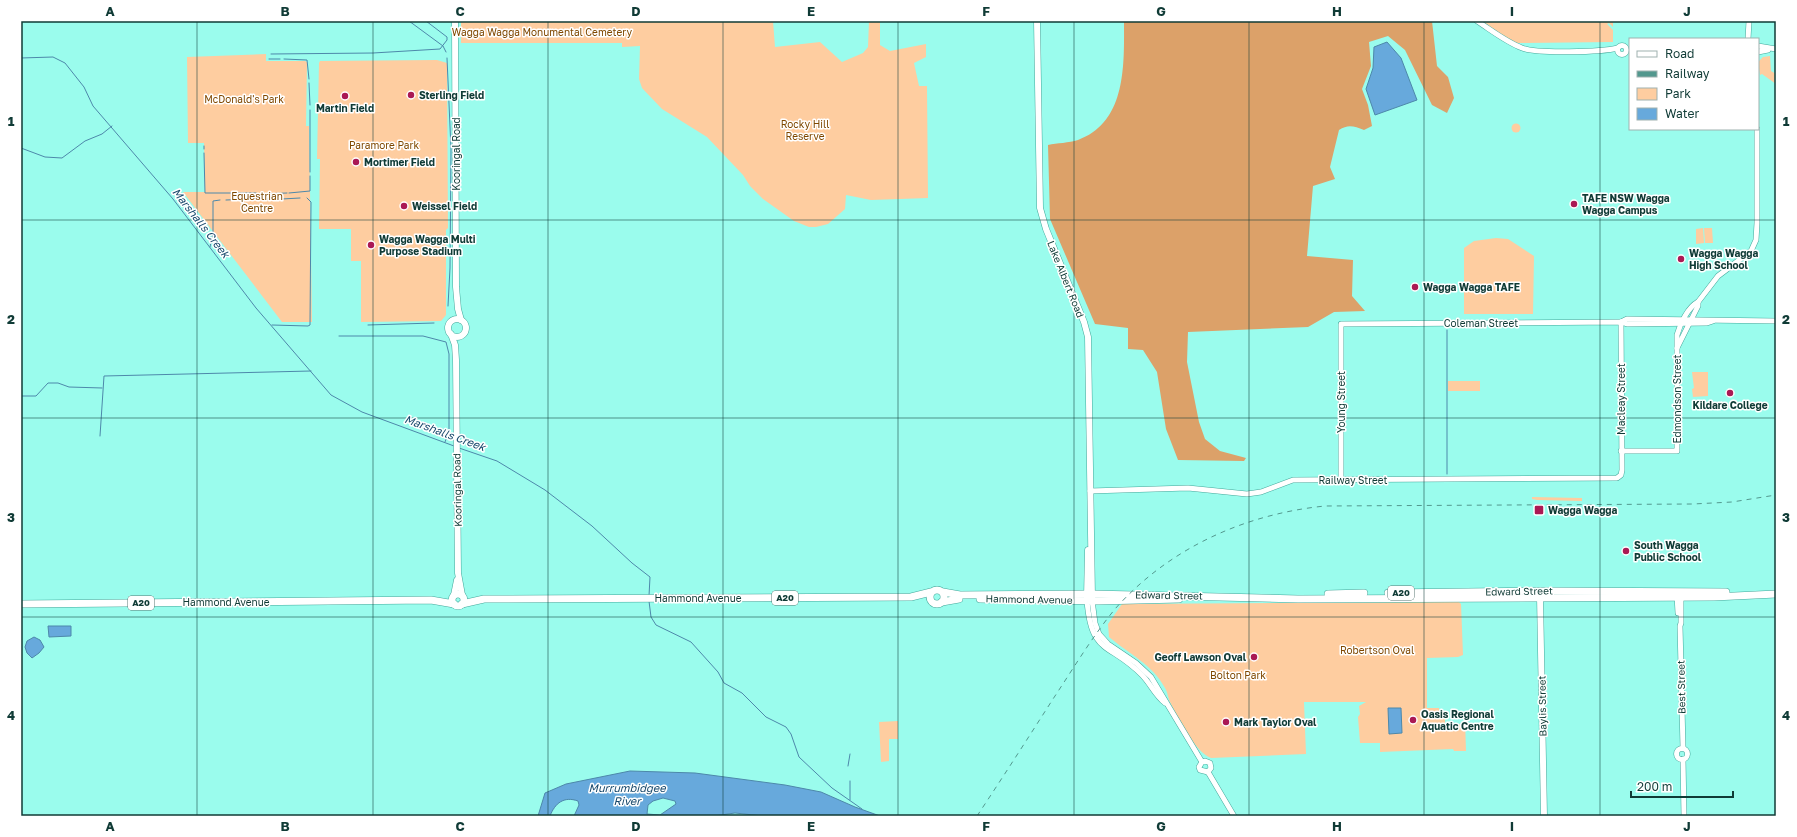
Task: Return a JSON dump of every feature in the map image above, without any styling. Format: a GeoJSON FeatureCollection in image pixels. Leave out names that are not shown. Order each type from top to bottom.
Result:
{"type":"FeatureCollection","features":[{"type":"Feature","properties":{"kind":"highway","name":"A20"},"geometry":{"type":"LineString","coordinates":[[931,592],[936,589],[943,592]]}},
{"type":"Feature","properties":{"kind":"highway","name":"Hammond Avenue"},"geometry":{"type":"LineString","coordinates":[[911,597],[931,592]]}},
{"type":"Feature","properties":{"kind":"highway"},"geometry":{"type":"LineString","coordinates":[[931,592],[931,600]]}},
{"type":"Feature","properties":{"kind":"highway","name":"Hammond Avenue"},"geometry":{"type":"LineString","coordinates":[[943,592],[960,595],[1090,597]]}},
{"type":"Feature","properties":{"kind":"highway"},"geometry":{"type":"LineString","coordinates":[[942,602],[944,598],[943,592]]}},
{"type":"Feature","properties":{"kind":"highway","name":"Edward Street"},"geometry":{"type":"LineString","coordinates":[[1090,597],[1172,600],[1245,596],[1298,598],[1540,594],[1776,593]]}},
{"type":"Feature","properties":{"kind":"highway","name":"A20"},"geometry":{"type":"LineString","coordinates":[[458,594],[462,598],[458,605],[454,598],[458,594]]}},
{"type":"Feature","properties":{"kind":"highway","name":"Hammond Avenue"},"geometry":{"type":"LineString","coordinates":[[462,598],[484,600],[911,597],[931,600]]}},
{"type":"Feature","properties":{"kind":"highway","name":"Hammond Avenue"},"geometry":{"type":"LineString","coordinates":[[942,602],[952,599],[972,598],[1090,597]]}},
{"type":"Feature","properties":{"kind":"highway","name":"Hammond Avenue"},"geometry":{"type":"LineString","coordinates":[[21,604],[430,600],[454,598]]}},
{"type":"Feature","properties":{"kind":"highway","name":"A20"},"geometry":{"type":"LineString","coordinates":[[931,600],[937,604],[942,602]]}},
{"type":"Feature","properties":{"kind":"main road","name":"Kooringal Road"},"geometry":{"type":"LineString","coordinates":[[451,321],[455,306],[456,287],[455,21]]}},
{"type":"Feature","properties":{"kind":"main road","name":"Lake Albert Road"},"geometry":{"type":"LineString","coordinates":[[1037,21],[1040,208],[1046,229],[1084,322],[1088,337],[1090,597]]}},
{"type":"Feature","properties":{"kind":"main road","name":"Kooringal Road"},"geometry":{"type":"LineString","coordinates":[[456,287],[458,309],[461,320]]}},
{"type":"Feature","properties":{"kind":"main road"},"geometry":{"type":"LineString","coordinates":[[457,318],[461,320],[466,326],[463,334],[457,336],[451,334],[448,326],[451,321],[457,318]]}},
{"type":"Feature","properties":{"kind":"main road","name":"Kooringal Road"},"geometry":{"type":"LineString","coordinates":[[451,334],[455,345],[456,360],[458,572],[462,598]]}},
{"type":"Feature","properties":{"kind":"main road","name":"Kooringal Road"},"geometry":{"type":"LineString","coordinates":[[456,360],[459,342],[463,334]]}},
{"type":"Feature","properties":{"kind":"main road","name":"Kooringal Road"},"geometry":{"type":"LineString","coordinates":[[454,598],[458,572]]}},
{"type":"Feature","properties":{"kind":"main road","name":"Baylis Street"},"geometry":{"type":"LineString","coordinates":[[1540,594],[1544,816]]}},
{"type":"Feature","properties":{"kind":"street"},"geometry":{"type":"LineString","coordinates":[[1477,21],[1524,49],[1540,51],[1618,51],[1622,46],[1628,50]]}},
{"type":"Feature","properties":{"kind":"street"},"geometry":{"type":"LineString","coordinates":[[1748,38],[1749,21]]}},
{"type":"Feature","properties":{"kind":"street"},"geometry":{"type":"LineString","coordinates":[[1749,30],[1752,38]]}},
{"type":"Feature","properties":{"kind":"street"},"geometry":{"type":"LineString","coordinates":[[1759,46],[1775,49]]}},
{"type":"Feature","properties":{"kind":"street"},"geometry":{"type":"LineString","coordinates":[[1759,52],[1775,49]]}},
{"type":"Feature","properties":{"kind":"street"},"geometry":{"type":"LineString","coordinates":[[1683,321],[1694,304],[1698,302],[1718,276],[1751,250],[1756,240],[1757,130]]}},
{"type":"Feature","properties":{"kind":"street","name":"Edmondson Street"},"geometry":{"type":"LineString","coordinates":[[1677,348],[1698,306],[1698,302]]}},
{"type":"Feature","properties":{"kind":"street","name":"Edmondson Street"},"geometry":{"type":"LineString","coordinates":[[1621,451],[1677,451],[1676,341],[1683,321]]}},
{"type":"Feature","properties":{"kind":"street","name":"Coleman Street"},"geometry":{"type":"LineString","coordinates":[[1341,324],[1620,322],[1627,324],[1683,321],[1707,323],[1713,321],[1776,321]]}},
{"type":"Feature","properties":{"kind":"street","name":"Macleay Street"},"geometry":{"type":"LineString","coordinates":[[1619,476],[1621,472],[1620,322]]}},
{"type":"Feature","properties":{"kind":"street","name":"Young Street"},"geometry":{"type":"LineString","coordinates":[[1341,324],[1341,480]]}},
{"type":"Feature","properties":{"kind":"street","name":"Railway Street"},"geometry":{"type":"LineString","coordinates":[[1090,491],[1184,488],[1247,494],[1261,492],[1289,481],[1612,479],[1619,476]]}},
{"type":"Feature","properties":{"kind":"street","name":"Best Street"},"geometry":{"type":"LineString","coordinates":[[1679,594],[1682,748],[1687,751],[1688,754],[1683,760],[1684,816]]}},
{"type":"Feature","properties":{"kind":"street"},"geometry":{"type":"LineString","coordinates":[[1090,597],[1095,623],[1102,638],[1136,663],[1152,683],[1202,762]]}},
{"type":"Feature","properties":{"kind":"street"},"geometry":{"type":"LineString","coordinates":[[1202,762],[1207,761],[1210,763],[1211,768],[1208,772]]}},
{"type":"Feature","properties":{"kind":"street"},"geometry":{"type":"LineString","coordinates":[[1202,762],[1199,767],[1200,770],[1208,772],[1234,816]]}},
{"type":"Feature","properties":{"kind":"green space","name":"Rocky Hill Reserve"},"geometry":{"type":"Polygon","coordinates":[[[461,21],[773,21],[775,47],[820,42],[842,62],[863,53],[868,47],[869,21],[880,21],[880,45],[890,51],[926,44],[926,57],[914,63],[919,86],[927,86],[928,198],[871,200],[846,195],[845,209],[828,224],[809,227],[794,221],[763,199],[750,186],[743,175],[707,137],[662,109],[642,88],[639,79],[640,46],[622,47],[622,43],[461,43],[461,21]]]}},
{"type":"Feature","properties":{"kind":"green space"},"geometry":{"type":"Polygon","coordinates":[[[1482,21],[1613,21],[1613,27],[1609,23],[1607,24],[1613,30],[1613,42],[1514,43],[1482,21]]]}},
{"type":"Feature","properties":{"kind":"green space","name":"Equestrian Centre"},"geometry":{"type":"Polygon","coordinates":[[[266,54],[266,61],[307,62],[306,126],[309,126],[312,322],[282,322],[183,192],[205,192],[204,143],[188,143],[187,57],[266,54]]]}},
{"type":"Feature","properties":{"kind":"green space"},"geometry":{"type":"Polygon","coordinates":[[[1770,56],[1771,71],[1776,74],[1776,84],[1762,74],[1760,75],[1759,61],[1763,57],[1770,56]]]}},
{"type":"Feature","properties":{"kind":"green space","name":"Paramore Park"},"geometry":{"type":"Polygon","coordinates":[[[437,60],[447,63],[448,228],[446,230],[446,315],[441,321],[361,322],[361,261],[351,261],[351,229],[319,229],[320,159],[317,159],[319,63],[320,61],[437,60]]]}},
{"type":"Feature","properties":{"kind":"green space"},"geometry":{"type":"Polygon","coordinates":[[[1516,123],[1521,128],[1516,133],[1511,128],[1516,123]]]}},
{"type":"Feature","properties":{"kind":"green space"},"geometry":{"type":"Polygon","coordinates":[[[1703,228],[1704,243],[1696,244],[1696,229],[1703,228]]]}},
{"type":"Feature","properties":{"kind":"green space"},"geometry":{"type":"Polygon","coordinates":[[[1704,228],[1712,228],[1713,243],[1705,243],[1704,228]]]}},
{"type":"Feature","properties":{"kind":"green space"},"geometry":{"type":"Polygon","coordinates":[[[1496,238],[1508,239],[1534,256],[1533,314],[1464,314],[1464,248],[1474,241],[1496,238]]]}},
{"type":"Feature","properties":{"kind":"green space"},"geometry":{"type":"Polygon","coordinates":[[[1692,372],[1708,372],[1708,396],[1693,397],[1692,389],[1694,388],[1692,372]]]}},
{"type":"Feature","properties":{"kind":"green space"},"geometry":{"type":"Polygon","coordinates":[[[1448,381],[1480,381],[1480,391],[1448,391],[1448,381]]]}},
{"type":"Feature","properties":{"kind":"green space"},"geometry":{"type":"Polygon","coordinates":[[[1532,497],[1582,498],[1582,501],[1537,500],[1532,499],[1532,497]]]}},
{"type":"Feature","properties":{"kind":"green space","name":"Bolton Park"},"geometry":{"type":"Polygon","coordinates":[[[1459,602],[1461,604],[1463,655],[1458,657],[1427,658],[1427,708],[1439,708],[1440,716],[1445,716],[1445,724],[1463,724],[1465,719],[1466,751],[1454,751],[1453,749],[1380,752],[1380,743],[1360,743],[1358,717],[1360,714],[1359,706],[1366,702],[1304,702],[1306,754],[1211,758],[1205,755],[1193,742],[1170,702],[1165,688],[1154,672],[1109,637],[1108,624],[1122,604],[1459,602]]]}},
{"type":"Feature","properties":{"kind":"green space"},"geometry":{"type":"Polygon","coordinates":[[[898,721],[898,739],[889,739],[889,761],[881,762],[879,722],[898,721]]]}},
{"type":"Feature","properties":{"kind":"shaded area"},"geometry":{"type":"Polygon","coordinates":[[[1124,21],[1432,21],[1437,66],[1448,77],[1454,98],[1447,113],[1432,105],[1405,50],[1388,36],[1369,42],[1371,66],[1362,89],[1368,105],[1372,126],[1364,130],[1351,126],[1339,130],[1330,167],[1335,179],[1313,186],[1307,256],[1353,260],[1352,296],[1365,311],[1334,312],[1308,327],[1188,332],[1187,362],[1199,422],[1205,439],[1220,451],[1246,458],[1244,461],[1178,460],[1166,429],[1157,372],[1143,350],[1128,349],[1128,328],[1095,324],[1050,219],[1048,145],[1078,140],[1094,131],[1106,120],[1114,106],[1119,90],[1124,55],[1124,21]]]}},
{"type":"Feature","properties":{"kind":"water"},"geometry":{"type":"Polygon","coordinates":[[[1387,42],[1401,58],[1417,100],[1375,115],[1366,89],[1373,68],[1374,47],[1387,42]]]}},
{"type":"Feature","properties":{"kind":"water"},"geometry":{"type":"Polygon","coordinates":[[[48,626],[71,626],[71,636],[49,637],[48,626]]]}},
{"type":"Feature","properties":{"kind":"water"},"geometry":{"type":"Polygon","coordinates":[[[34,637],[40,640],[44,647],[32,658],[27,653],[25,647],[27,641],[34,637]]]}},
{"type":"Feature","properties":{"kind":"water"},"geometry":{"type":"Polygon","coordinates":[[[1388,708],[1401,708],[1402,733],[1389,734],[1388,708]]]}},
{"type":"Feature","properties":{"kind":"water","name":"Murrumbidgee River"},"geometry":{"type":"Polygon","coordinates":[[[630,771],[695,773],[785,785],[821,792],[880,816],[763,816],[735,813],[714,816],[574,816],[579,805],[578,801],[568,799],[557,804],[550,816],[538,816],[545,793],[566,784],[630,771]],[[663,798],[653,801],[648,805],[647,814],[660,815],[676,804],[675,801],[663,798]]]}},
{"type":"Feature","properties":{"kind":"waterway"},"geometry":{"type":"LineString","coordinates":[[409,21],[443,46],[446,52]]}},
{"type":"Feature","properties":{"kind":"waterway"},"geometry":{"type":"LineString","coordinates":[[271,54],[373,53],[440,49],[447,40],[447,37],[426,21]]}},
{"type":"Feature","properties":{"kind":"waterway","name":"Marshalls Creek"},"geometry":{"type":"LineString","coordinates":[[21,58],[53,57],[65,63],[84,87],[93,106],[173,199],[256,308],[331,395],[362,412],[454,446]]}},
{"type":"Feature","properties":{"kind":"waterway"},"geometry":{"type":"LineString","coordinates":[[447,58],[451,149],[450,268],[448,306]]}},
{"type":"Feature","properties":{"kind":"waterway"},"geometry":{"type":"LineString","coordinates":[[269,59],[280,59]]}},
{"type":"Feature","properties":{"kind":"waterway"},"geometry":{"type":"LineString","coordinates":[[284,59],[307,60],[309,79]]}},
{"type":"Feature","properties":{"kind":"waterway"},"geometry":{"type":"LineString","coordinates":[[309,83],[310,105]]}},
{"type":"Feature","properties":{"kind":"waterway"},"geometry":{"type":"LineString","coordinates":[[310,110],[310,172]]}},
{"type":"Feature","properties":{"kind":"waterway"},"geometry":{"type":"LineString","coordinates":[[21,148],[45,157],[62,158],[85,141],[102,134],[112,126]]}},
{"type":"Feature","properties":{"kind":"waterway"},"geometry":{"type":"LineString","coordinates":[[204,153],[205,193],[256,193]]}},
{"type":"Feature","properties":{"kind":"waterway"},"geometry":{"type":"LineString","coordinates":[[289,193],[310,191],[310,176]]}},
{"type":"Feature","properties":{"kind":"waterway"},"geometry":{"type":"LineString","coordinates":[[259,194],[287,193]]}},
{"type":"Feature","properties":{"kind":"waterway"},"geometry":{"type":"LineString","coordinates":[[282,199],[300,198]]}},
{"type":"Feature","properties":{"kind":"waterway"},"geometry":{"type":"LineString","coordinates":[[272,325],[310,325],[311,202],[307,198]]}},
{"type":"Feature","properties":{"kind":"waterway"},"geometry":{"type":"LineString","coordinates":[[226,200],[250,199]]}},
{"type":"Feature","properties":{"kind":"waterway"},"geometry":{"type":"LineString","coordinates":[[254,199],[279,199]]}},
{"type":"Feature","properties":{"kind":"waterway"},"geometry":{"type":"LineString","coordinates":[[210,247],[213,233],[213,201],[220,200]]}},
{"type":"Feature","properties":{"kind":"waterway"},"geometry":{"type":"LineString","coordinates":[[368,325],[434,323]]}},
{"type":"Feature","properties":{"kind":"waterway"},"geometry":{"type":"LineString","coordinates":[[1447,330],[1447,474]]}},
{"type":"Feature","properties":{"kind":"waterway"},"geometry":{"type":"LineString","coordinates":[[339,336],[423,336],[446,342],[449,354],[449,431],[445,442]]}},
{"type":"Feature","properties":{"kind":"waterway"},"geometry":{"type":"LineString","coordinates":[[100,436],[104,376],[311,371]]}},
{"type":"Feature","properties":{"kind":"waterway"},"geometry":{"type":"LineString","coordinates":[[21,396],[36,396],[48,383],[58,383],[69,387],[102,388]]}},
{"type":"Feature","properties":{"kind":"waterway","name":"Marshalls Creek"},"geometry":{"type":"LineString","coordinates":[[459,448],[497,461],[545,490],[592,526],[632,563],[650,577],[649,596]]}},
{"type":"Feature","properties":{"kind":"waterway","name":"Marshalls Creek"},"geometry":{"type":"LineString","coordinates":[[649,601],[651,617],[656,625],[691,642],[718,672],[724,683],[742,693],[766,717],[786,727],[791,734],[799,757],[832,788],[862,809]]}},
{"type":"Feature","properties":{"kind":"waterway"},"geometry":{"type":"LineString","coordinates":[[848,766],[850,754]]}},
{"type":"Feature","properties":{"kind":"waterway"},"geometry":{"type":"LineString","coordinates":[[850,781],[850,800]]}},
{"type":"Feature","properties":{"kind":"railway"},"geometry":{"type":"LineString","coordinates":[[977,816],[1083,653],[1115,609],[1136,587],[1159,568],[1210,538],[1238,526],[1295,510],[1325,506],[1693,504],[1732,502],[1776,495]]}},
{"type":"Feature","properties":{"kind":"place","name":"Sterling Field"},"geometry":{"type":"Point","coordinates":[411,95]}},
{"type":"Feature","properties":{"kind":"place","name":"Martin Field"},"geometry":{"type":"Point","coordinates":[345,96]}},
{"type":"Feature","properties":{"kind":"place","name":"Mortimer Field"},"geometry":{"type":"Point","coordinates":[356,162]}},
{"type":"Feature","properties":{"kind":"place","name":"TAFE NSW Wagga Wagga Campus"},"geometry":{"type":"Point","coordinates":[1574,204]}},
{"type":"Feature","properties":{"kind":"place","name":"Weissel Field"},"geometry":{"type":"Point","coordinates":[404,206]}},
{"type":"Feature","properties":{"kind":"place","name":"Wagga Wagga Multi Purpose Stadium"},"geometry":{"type":"Point","coordinates":[371,245]}},
{"type":"Feature","properties":{"kind":"place","name":"Wagga Wagga High School"},"geometry":{"type":"Point","coordinates":[1681,259]}},
{"type":"Feature","properties":{"kind":"place","name":"Wagga Wagga TAFE"},"geometry":{"type":"Point","coordinates":[1415,287]}},
{"type":"Feature","properties":{"kind":"place","name":"Kildare College"},"geometry":{"type":"Point","coordinates":[1730,393]}},
{"type":"Feature","properties":{"kind":"place","name":"Wagga Wagga"},"geometry":{"type":"Point","coordinates":[1539,510]}},
{"type":"Feature","properties":{"kind":"place","name":"South Wagga Public School"},"geometry":{"type":"Point","coordinates":[1626,551]}},
{"type":"Feature","properties":{"kind":"place","name":"Geoff Lawson Oval"},"geometry":{"type":"Point","coordinates":[1254,657]}},
{"type":"Feature","properties":{"kind":"place","name":"Oasis Regional Aquatic Centre"},"geometry":{"type":"Point","coordinates":[1413,720]}},
{"type":"Feature","properties":{"kind":"place","name":"Mark Taylor Oval"},"geometry":{"type":"Point","coordinates":[1226,722]}},
{"type":"Feature","properties":{"kind":"park label","name":"Wagga Wagga Monumental Cemetery"},"geometry":{"type":"Point","coordinates":[542,32]}},
{"type":"Feature","properties":{"kind":"park label","name":"McDonald's Park"},"geometry":{"type":"Point","coordinates":[244,99]}},
{"type":"Feature","properties":{"kind":"park label","name":"Robertson Oval"},"geometry":{"type":"Point","coordinates":[1377,650]}}]}
